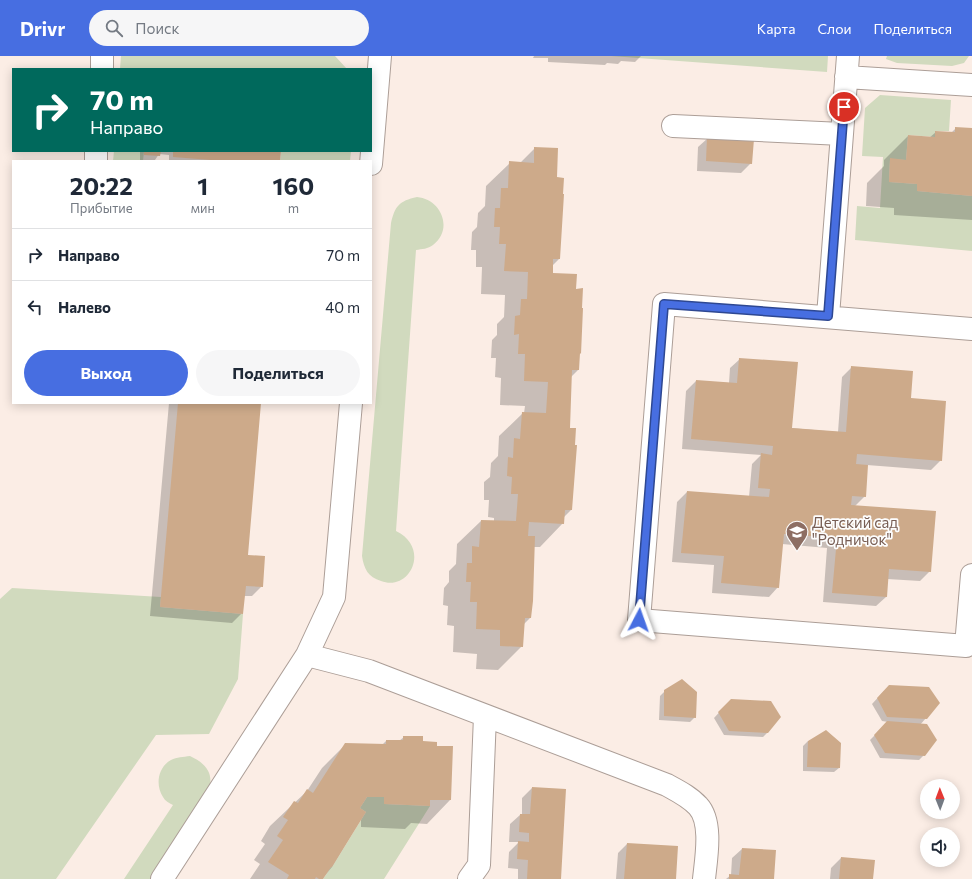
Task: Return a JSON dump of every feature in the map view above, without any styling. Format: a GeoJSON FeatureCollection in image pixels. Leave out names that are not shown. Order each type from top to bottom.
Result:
{"type":"FeatureCollection","features":[{"type":"Feature","properties":{"kind":"street"},"geometry":{"type":"LineString","coordinates":[[102,56],[102,68]]}},
{"type":"Feature","properties":{"kind":"street"},"geometry":{"type":"LineString","coordinates":[[372,152],[380,56]]}},
{"type":"Feature","properties":{"kind":"street"},"geometry":{"type":"LineString","coordinates":[[828,316],[847,66],[972,85]]}},
{"type":"Feature","properties":{"kind":"street"},"geometry":{"type":"LineString","coordinates":[[673,126],[842,134]]}},
{"type":"Feature","properties":{"kind":"street"},"geometry":{"type":"LineString","coordinates":[[972,329],[828,316],[664,304],[639,620],[966,646],[972,575]]}},
{"type":"Feature","properties":{"kind":"street"},"geometry":{"type":"LineString","coordinates":[[162,879],[307,654],[334,597],[350,404]]}},
{"type":"Feature","properties":{"kind":"street"},"geometry":{"type":"LineString","coordinates":[[307,654],[369,671],[667,786],[688,797],[699,807],[705,819],[707,838],[704,879]]}},
{"type":"Feature","properties":{"kind":"street"},"geometry":{"type":"LineString","coordinates":[[469,879],[479,865],[485,716]]}},
{"type":"Feature","properties":{"kind":"green space"},"geometry":{"type":"Polygon","coordinates":[[[121,56],[335,56],[346,68],[120,68],[121,56]]]}},
{"type":"Feature","properties":{"kind":"green space"},"geometry":{"type":"Polygon","coordinates":[[[611,56],[828,56],[827,72],[611,56]]]}},
{"type":"Feature","properties":{"kind":"green space"},"geometry":{"type":"Polygon","coordinates":[[[887,56],[969,56],[964,63],[952,66],[897,63],[886,59],[887,56]]]}},
{"type":"Feature","properties":{"kind":"green space"},"geometry":{"type":"Polygon","coordinates":[[[880,95],[951,100],[949,131],[935,131],[935,137],[908,135],[906,160],[890,159],[889,182],[917,184],[917,191],[972,196],[972,251],[855,240],[857,206],[880,208],[883,157],[862,156],[865,108],[880,95]]]}},
{"type":"Feature","properties":{"kind":"green space"},"geometry":{"type":"Polygon","coordinates":[[[114,152],[144,152],[143,160],[113,160],[114,152]]]}},
{"type":"Feature","properties":{"kind":"green space"},"geometry":{"type":"Polygon","coordinates":[[[281,152],[351,152],[350,160],[280,160],[281,152]]]}},
{"type":"Feature","properties":{"kind":"green space"},"geometry":{"type":"Polygon","coordinates":[[[417,197],[433,203],[438,209],[442,216],[443,231],[433,245],[416,250],[396,531],[407,538],[412,548],[414,557],[408,574],[400,580],[391,583],[381,581],[370,575],[365,569],[362,556],[391,223],[394,212],[399,205],[406,200],[417,197]]]}},
{"type":"Feature","properties":{"kind":"green space"},"geometry":{"type":"Polygon","coordinates":[[[12,588],[161,597],[160,607],[243,614],[238,679],[209,734],[156,735],[56,879],[0,879],[0,599],[12,588]]]}},
{"type":"Feature","properties":{"kind":"green space"},"geometry":{"type":"Polygon","coordinates":[[[190,756],[202,763],[209,772],[210,783],[207,796],[150,879],[124,879],[173,805],[165,800],[159,787],[159,777],[163,767],[171,760],[190,756]]]}},
{"type":"Feature","properties":{"kind":"green space"},"geometry":{"type":"Polygon","coordinates":[[[367,797],[384,797],[384,804],[430,806],[384,879],[323,879],[366,812],[360,808],[367,797]]]}},
{"type":"Feature","properties":{"kind":"building"},"geometry":{"type":"Polygon","coordinates":[[[955,127],[972,128],[972,196],[917,191],[917,184],[889,182],[890,158],[906,160],[908,135],[935,137],[935,131],[955,132],[955,127]]]}},
{"type":"Feature","properties":{"kind":"building"},"geometry":{"type":"Polygon","coordinates":[[[707,137],[754,139],[752,164],[706,161],[707,137]]]}},
{"type":"Feature","properties":{"kind":"building"},"geometry":{"type":"Polygon","coordinates":[[[534,147],[558,148],[557,177],[564,178],[560,259],[553,259],[553,273],[577,274],[576,289],[583,288],[581,354],[580,353],[579,370],[572,370],[570,428],[576,428],[575,445],[577,445],[572,510],[565,510],[564,524],[529,522],[528,536],[535,536],[533,601],[531,618],[525,618],[523,647],[500,646],[500,630],[476,629],[477,602],[470,602],[471,582],[466,582],[467,563],[472,563],[472,546],[479,547],[481,520],[516,521],[518,494],[511,494],[512,477],[507,476],[508,457],[513,458],[514,438],[520,439],[522,412],[546,413],[548,382],[524,381],[525,354],[518,354],[519,334],[514,335],[515,316],[520,315],[521,299],[527,299],[528,272],[504,271],[506,244],[499,244],[500,227],[494,227],[495,208],[500,208],[501,188],[508,188],[509,161],[534,163],[534,147]]]}},
{"type":"Feature","properties":{"kind":"building"},"geometry":{"type":"Polygon","coordinates":[[[144,152],[161,152],[160,156],[144,155],[144,152]]]}},
{"type":"Feature","properties":{"kind":"building"},"geometry":{"type":"Polygon","coordinates":[[[173,152],[281,152],[280,160],[210,160],[173,157],[173,152]]]}},
{"type":"Feature","properties":{"kind":"building"},"geometry":{"type":"Polygon","coordinates":[[[739,358],[798,362],[792,428],[846,432],[851,366],[913,371],[911,398],[946,401],[942,461],[857,454],[856,464],[868,465],[866,497],[852,496],[851,505],[936,511],[931,572],[889,569],[887,597],[832,593],[837,538],[784,534],[779,588],[721,583],[724,556],[681,553],[687,491],[769,497],[770,489],[758,488],[761,453],[772,455],[773,446],[691,439],[696,380],[737,383],[739,358]]]}},
{"type":"Feature","properties":{"kind":"building"},"geometry":{"type":"Polygon","coordinates":[[[178,404],[261,404],[248,555],[265,556],[263,587],[246,586],[243,614],[160,607],[178,404]]]}},
{"type":"Feature","properties":{"kind":"building"},"geometry":{"type":"Polygon","coordinates":[[[682,679],[697,692],[696,718],[664,716],[664,690],[682,679]]]}},
{"type":"Feature","properties":{"kind":"building"},"geometry":{"type":"Polygon","coordinates":[[[889,685],[929,687],[940,703],[927,719],[887,717],[877,698],[889,685]]]}},
{"type":"Feature","properties":{"kind":"building"},"geometry":{"type":"Polygon","coordinates":[[[731,699],[771,701],[781,717],[768,733],[729,731],[718,712],[731,699]]]}},
{"type":"Feature","properties":{"kind":"building"},"geometry":{"type":"Polygon","coordinates":[[[887,721],[927,724],[937,740],[925,756],[885,753],[874,735],[887,721]]]}},
{"type":"Feature","properties":{"kind":"building"},"geometry":{"type":"Polygon","coordinates":[[[826,730],[841,743],[840,768],[807,767],[808,741],[826,730]]]}},
{"type":"Feature","properties":{"kind":"building"},"geometry":{"type":"Polygon","coordinates":[[[403,736],[423,736],[423,741],[437,742],[437,746],[453,746],[451,800],[430,800],[430,806],[384,804],[384,797],[367,797],[360,808],[366,812],[323,879],[316,877],[315,879],[287,879],[289,875],[268,862],[283,840],[277,836],[288,820],[283,817],[294,801],[298,803],[307,789],[313,793],[345,743],[386,744],[386,740],[403,740],[403,736]]]}},
{"type":"Feature","properties":{"kind":"building"},"geometry":{"type":"Polygon","coordinates":[[[532,787],[566,789],[561,879],[527,879],[528,860],[517,859],[518,841],[529,842],[529,833],[519,832],[520,814],[530,814],[532,787]]]}},
{"type":"Feature","properties":{"kind":"building"},"geometry":{"type":"Polygon","coordinates":[[[627,843],[678,846],[676,879],[624,879],[627,843]]]}},
{"type":"Feature","properties":{"kind":"building"},"geometry":{"type":"Polygon","coordinates":[[[742,848],[776,850],[774,879],[729,879],[729,874],[739,875],[742,848]]]}},
{"type":"Feature","properties":{"kind":"building"},"geometry":{"type":"Polygon","coordinates":[[[841,857],[875,860],[873,879],[839,879],[841,857]]]}},
{"type":"Feature","properties":{"kind":"place","name":"Детский сад \"Родничок\""},"geometry":{"type":"Point","coordinates":[797,552]}},
{"type":"Feature","properties":{"kind":"route"},"geometry":{"type":"LineString","coordinates":[[639,620],[664,304],[828,316],[844,107]]}}]}
